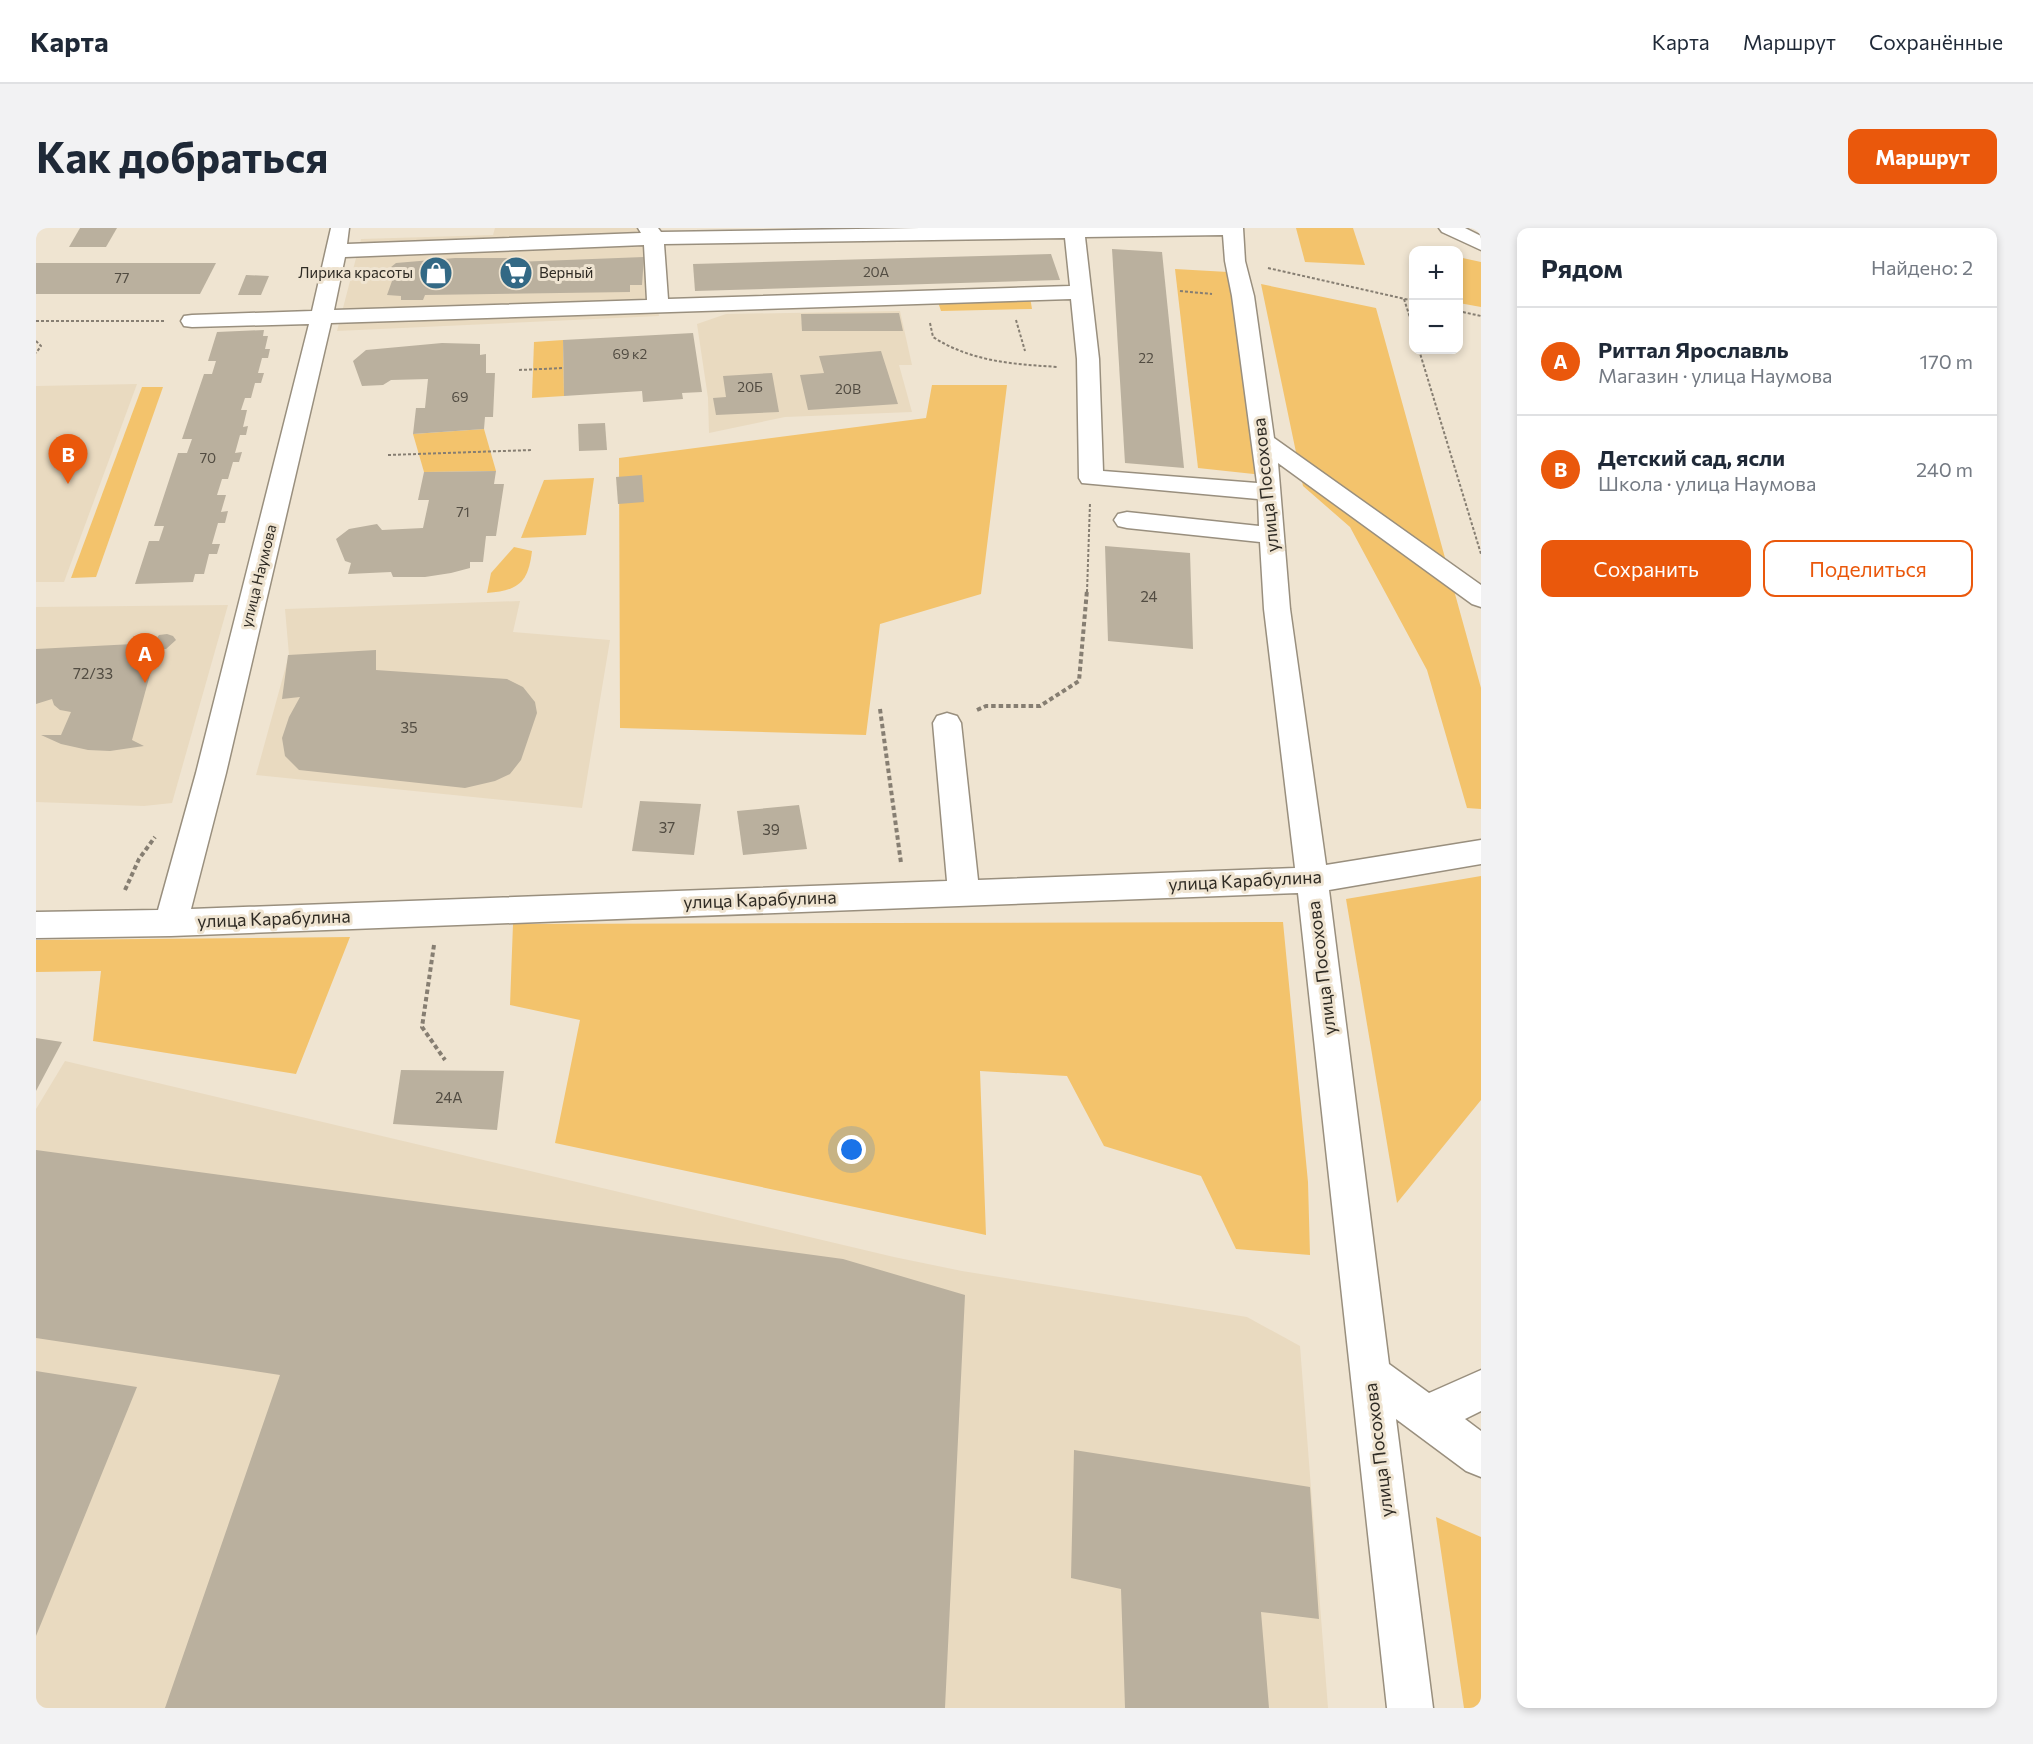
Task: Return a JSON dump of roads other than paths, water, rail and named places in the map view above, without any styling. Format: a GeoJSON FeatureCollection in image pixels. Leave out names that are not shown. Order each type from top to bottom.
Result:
{"type":"FeatureCollection","features":[{"type":"Feature","properties":{"kind":"street"},"geometry":{"type":"LineString","coordinates":[[1449,228],[1481,244]]}},
{"type":"Feature","properties":{"kind":"street"},"geometry":{"type":"LineString","coordinates":[[338,240],[651,233],[1075,235],[1227,229]]}},
{"type":"Feature","properties":{"kind":"street","name":"улица Посохова"},"geometry":{"type":"LineString","coordinates":[[1227,229],[1243,296],[1270,492],[1277,609],[1312,880],[1410,1708]]}},
{"type":"Feature","properties":{"kind":"street"},"geometry":{"type":"LineString","coordinates":[[651,233],[658,305]]}},
{"type":"Feature","properties":{"kind":"street"},"geometry":{"type":"LineString","coordinates":[[1075,235],[1088,369],[1091,478],[1270,492]]}},
{"type":"Feature","properties":{"kind":"street","name":"улица Наумова"},"geometry":{"type":"LineString","coordinates":[[171,923],[211,773],[322,316],[338,240]]}},
{"type":"Feature","properties":{"kind":"street"},"geometry":{"type":"LineString","coordinates":[[192,321],[658,305],[925,299],[1082,292]]}},
{"type":"Feature","properties":{"kind":"street"},"geometry":{"type":"LineString","coordinates":[[1263,441],[1481,598]]}},
{"type":"Feature","properties":{"kind":"street"},"geometry":{"type":"LineString","coordinates":[[1126,520],[1272,535]]}},
{"type":"Feature","properties":{"kind":"street"},"geometry":{"type":"LineString","coordinates":[[947,723],[964,893]]}},
{"type":"Feature","properties":{"kind":"street","name":"улица Карабулина"},"geometry":{"type":"LineString","coordinates":[[36,925],[171,923],[1312,880],[1481,852]]}},
{"type":"Feature","properties":{"kind":"street"},"geometry":{"type":"LineString","coordinates":[[1370,1375],[1481,1456]]}},
{"type":"Feature","properties":{"kind":"street"},"geometry":{"type":"LineString","coordinates":[[1426,1416],[1481,1390]]}},
{"type":"Feature","properties":{"kind":"place","name":"Лирика красоты"},"geometry":{"type":"Point","coordinates":[436,273]}},
{"type":"Feature","properties":{"kind":"place","name":"Верный"},"geometry":{"type":"Point","coordinates":[516,273]}},
{"type":"Feature","properties":{"kind":"place","name":"Детский сад, ясли"},"geometry":{"type":"Point","coordinates":[68,484]}},
{"type":"Feature","properties":{"kind":"place","name":"Риттал Ярославль"},"geometry":{"type":"Point","coordinates":[145,683]}}]}
